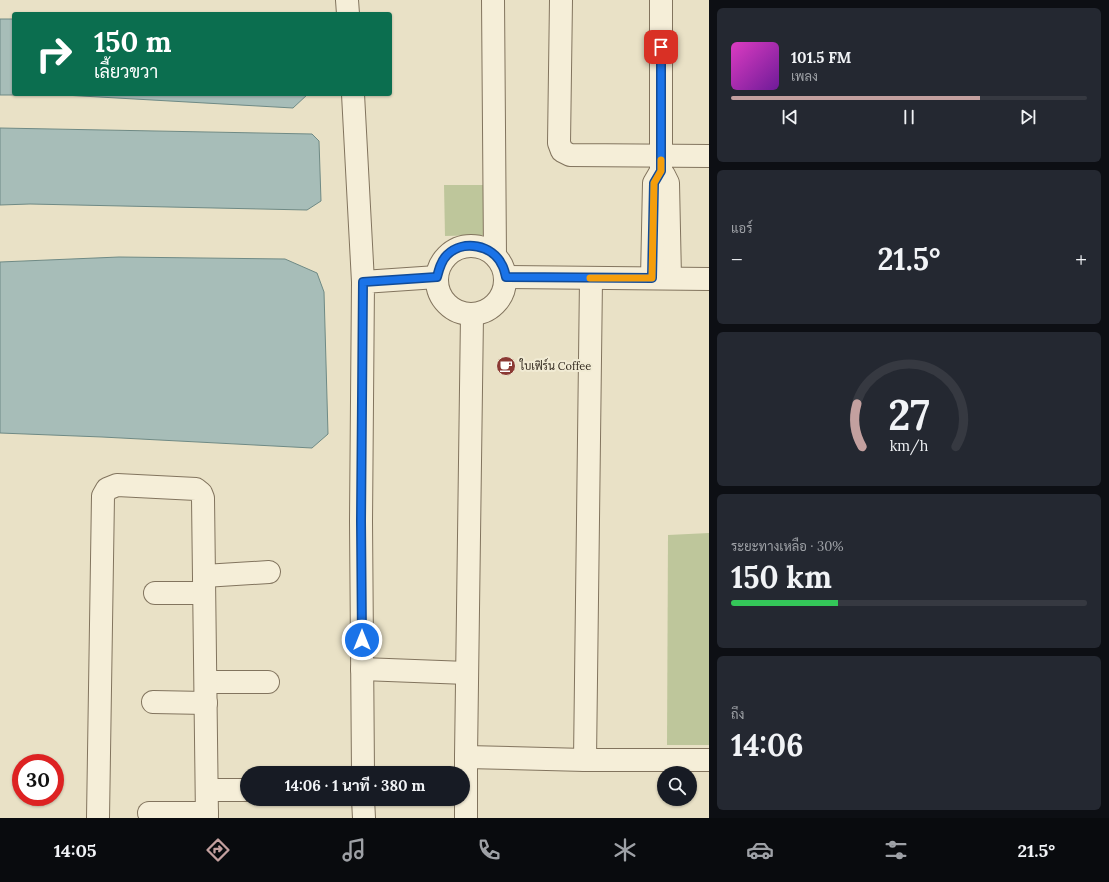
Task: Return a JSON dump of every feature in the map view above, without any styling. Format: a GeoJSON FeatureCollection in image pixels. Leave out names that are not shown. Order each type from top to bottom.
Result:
{"type":"FeatureCollection","features":[{"type":"Feature","properties":{"kind":"street"},"geometry":{"type":"LineString","coordinates":[[347,0],[348,12]]}},
{"type":"Feature","properties":{"kind":"street"},"geometry":{"type":"LineString","coordinates":[[493,0],[495,254]]}},
{"type":"Feature","properties":{"kind":"street"},"geometry":{"type":"LineString","coordinates":[[561,0],[559,143],[562,151],[570,155],[661,164],[709,156]]}},
{"type":"Feature","properties":{"kind":"street"},"geometry":{"type":"LineString","coordinates":[[660,0],[661,164],[668,183],[661,278]]}},
{"type":"Feature","properties":{"kind":"street"},"geometry":{"type":"LineString","coordinates":[[353,96],[363,282],[361,513],[363,766]]}},
{"type":"Feature","properties":{"kind":"street"},"geometry":{"type":"LineString","coordinates":[[471,245],[484,248],[495,254],[502,265],[506,277],[505,288],[497,303],[483,313],[472,315],[460,313],[450,307],[440,294],[437,277],[440,265],[447,255],[459,248],[471,245]]}},
{"type":"Feature","properties":{"kind":"street"},"geometry":{"type":"LineString","coordinates":[[363,282],[437,277]]}},
{"type":"Feature","properties":{"kind":"street"},"geometry":{"type":"LineString","coordinates":[[506,277],[709,279]]}},
{"type":"Feature","properties":{"kind":"street"},"geometry":{"type":"LineString","coordinates":[[586,760],[591,278]]}},
{"type":"Feature","properties":{"kind":"street"},"geometry":{"type":"LineString","coordinates":[[466,818],[472,315]]}},
{"type":"Feature","properties":{"kind":"street"},"geometry":{"type":"LineString","coordinates":[[98,818],[103,496],[106,489],[117,485],[196,489],[201,493],[203,498],[207,815],[149,813]]}},
{"type":"Feature","properties":{"kind":"street"},"geometry":{"type":"LineString","coordinates":[[155,593],[269,572]]}},
{"type":"Feature","properties":{"kind":"street"},"geometry":{"type":"LineString","coordinates":[[362,669],[467,673]]}},
{"type":"Feature","properties":{"kind":"street"},"geometry":{"type":"LineString","coordinates":[[153,702],[268,682]]}},
{"type":"Feature","properties":{"kind":"street"},"geometry":{"type":"LineString","coordinates":[[466,757],[586,760],[709,760]]}},
{"type":"Feature","properties":{"kind":"street"},"geometry":{"type":"LineString","coordinates":[[207,790],[240,790]]}},
{"type":"Feature","properties":{"kind":"street"},"geometry":{"type":"LineString","coordinates":[[363,806],[364,818]]}},
{"type":"Feature","properties":{"kind":"green space"},"geometry":{"type":"Polygon","coordinates":[[[444,185],[485,185],[486,235],[445,236],[444,185]]]}},
{"type":"Feature","properties":{"kind":"green space"},"geometry":{"type":"Polygon","coordinates":[[[709,533],[709,745],[667,745],[668,535],[709,533]]]}},
{"type":"Feature","properties":{"kind":"water"},"geometry":{"type":"Polygon","coordinates":[[[0,19],[12,19],[12,95],[0,95],[0,19]]]}},
{"type":"Feature","properties":{"kind":"water"},"geometry":{"type":"Polygon","coordinates":[[[82,96],[306,96],[293,108],[82,96]]]}},
{"type":"Feature","properties":{"kind":"water"},"geometry":{"type":"Polygon","coordinates":[[[0,128],[312,134],[319,141],[321,201],[307,210],[30,204],[0,205],[0,128]]]}},
{"type":"Feature","properties":{"kind":"water"},"geometry":{"type":"Polygon","coordinates":[[[119,257],[285,259],[317,273],[324,292],[328,434],[312,448],[0,433],[0,262],[119,257]]]}},
{"type":"Feature","properties":{"kind":"slow traffic"},"geometry":{"type":"LineString","coordinates":[[590,278],[652,278],[654,183],[661,171],[661,160]]}},
{"type":"Feature","properties":{"kind":"place","name":"ใบเฟิร์น Coffee"},"geometry":{"type":"Point","coordinates":[506,366]}},
{"type":"Feature","properties":{"kind":"route"},"geometry":{"type":"LineString","coordinates":[[362,640],[361,521],[363,282],[437,277],[440,265],[447,255],[459,248],[471,245],[484,248],[495,254],[502,265],[506,277],[652,278],[654,183],[661,171],[661,47]]}}]}
